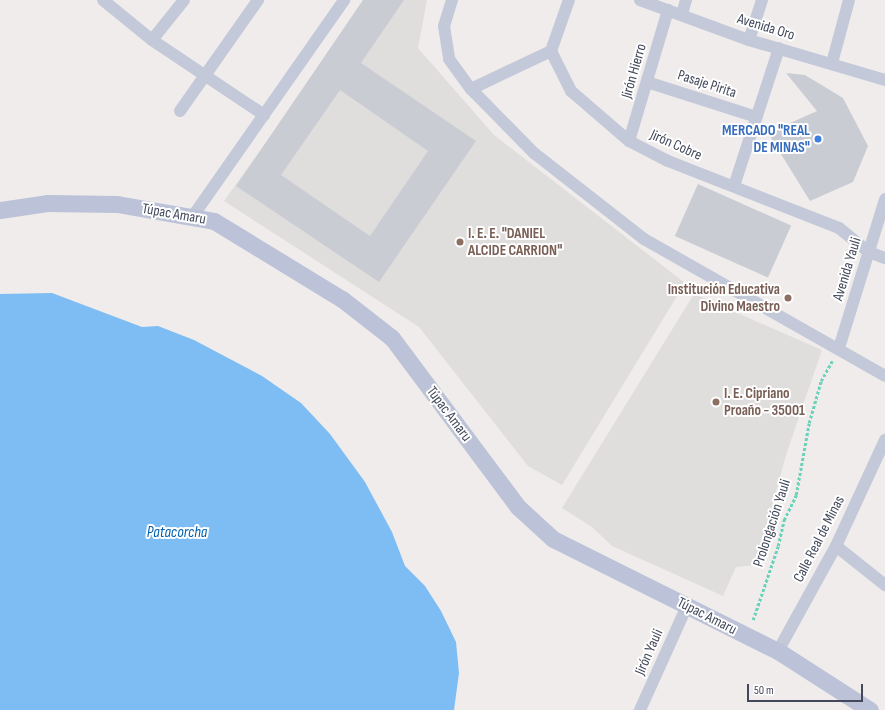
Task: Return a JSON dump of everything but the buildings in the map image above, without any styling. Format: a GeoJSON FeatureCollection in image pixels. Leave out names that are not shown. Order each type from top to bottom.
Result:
{"type":"FeatureCollection","features":[{"type":"Feature","properties":{"kind":"street"},"geometry":{"type":"LineString","coordinates":[[103,0],[152,40],[204,77],[264,115]]}},
{"type":"Feature","properties":{"kind":"street"},"geometry":{"type":"LineString","coordinates":[[152,40],[184,0]]}},
{"type":"Feature","properties":{"kind":"street"},"geometry":{"type":"LineString","coordinates":[[180,111],[258,0]]}},
{"type":"Feature","properties":{"kind":"street"},"geometry":{"type":"LineString","coordinates":[[193,216],[344,0]]}},
{"type":"Feature","properties":{"kind":"street"},"geometry":{"type":"LineString","coordinates":[[452,0],[444,26],[449,59],[471,89],[534,153],[644,239],[839,348],[885,376]]}},
{"type":"Feature","properties":{"kind":"street"},"geometry":{"type":"LineString","coordinates":[[471,89],[552,51],[570,0]]}},
{"type":"Feature","properties":{"kind":"street","name":"Avenida Oro"},"geometry":{"type":"LineString","coordinates":[[640,0],[682,14],[749,40],[832,63],[885,80]]}},
{"type":"Feature","properties":{"kind":"street"},"geometry":{"type":"LineString","coordinates":[[682,14],[686,0]]}},
{"type":"Feature","properties":{"kind":"street"},"geometry":{"type":"LineString","coordinates":[[749,40],[762,0]]}},
{"type":"Feature","properties":{"kind":"street"},"geometry":{"type":"LineString","coordinates":[[832,63],[849,0]]}},
{"type":"Feature","properties":{"kind":"street","name":"Jirón Hierro"},"geometry":{"type":"LineString","coordinates":[[629,141],[668,10]]}},
{"type":"Feature","properties":{"kind":"street"},"geometry":{"type":"LineString","coordinates":[[734,186],[779,48]]}},
{"type":"Feature","properties":{"kind":"street","name":"Jirón Cobre"},"geometry":{"type":"LineString","coordinates":[[552,51],[571,91],[629,141],[668,161],[839,228],[869,252],[885,258]]}},
{"type":"Feature","properties":{"kind":"street","name":"Pasaje Pirita"},"geometry":{"type":"LineString","coordinates":[[647,82],[757,117]]}},
{"type":"Feature","properties":{"kind":"street","name":"Avenida Yauli"},"geometry":{"type":"LineString","coordinates":[[839,348],[885,199]]}},
{"type":"Feature","properties":{"kind":"street","name":"Túpac Amaru"},"geometry":{"type":"LineString","coordinates":[[0,210],[48,203],[117,204],[193,216],[214,221],[342,299],[392,338],[518,507],[553,539],[778,651],[870,710]]}},
{"type":"Feature","properties":{"kind":"street","name":"Calle Real de Minas"},"geometry":{"type":"LineString","coordinates":[[778,651],[836,546],[885,440]]}},
{"type":"Feature","properties":{"kind":"street"},"geometry":{"type":"LineString","coordinates":[[836,546],[885,585]]}},
{"type":"Feature","properties":{"kind":"street","name":"Jirón Yauli"},"geometry":{"type":"LineString","coordinates":[[640,710],[687,606]]}},
{"type":"Feature","properties":{"kind":"path","name":"Prolongación Yauli"},"geometry":{"type":"LineString","coordinates":[[746,636],[760,603],[784,520],[796,495],[809,423],[821,381],[839,348]]}},
{"type":"Feature","properties":{"kind":"shaded area","name":"I. E. E. \"DANIEL ALCIDE CARRION\""},"geometry":{"type":"Polygon","coordinates":[[[368,0],[427,0],[418,48],[494,135],[685,283],[562,485],[528,466],[419,327],[224,201],[368,0]]]}},
{"type":"Feature","properties":{"kind":"shaded area","name":"I. E. Cipriano Proaño - 35001"},"geometry":{"type":"Polygon","coordinates":[[[694,294],[822,350],[786,455],[756,565],[736,567],[723,596],[612,546],[592,527],[562,508],[694,294]]]}},
{"type":"Feature","properties":{"kind":"water","name":"Patacorcha"},"geometry":{"type":"Polygon","coordinates":[[[52,293],[142,327],[158,326],[194,340],[262,376],[301,403],[330,434],[365,482],[392,532],[405,566],[425,586],[441,611],[456,642],[459,673],[454,710],[0,710],[0,294],[52,293]]]}},
{"type":"Feature","properties":{"kind":"place","name":"MERCADO \"REAL DE MINAS\""},"geometry":{"type":"Point","coordinates":[818,139]}},
{"type":"Feature","properties":{"kind":"place","name":"I. E. E. \"DANIEL ALCIDE CARRION\""},"geometry":{"type":"Point","coordinates":[460,242]}},
{"type":"Feature","properties":{"kind":"place","name":"Institución Educativa Divino Maestro"},"geometry":{"type":"Point","coordinates":[788,298]}},
{"type":"Feature","properties":{"kind":"place","name":"I. E. Cipriano Proaño - 35001"},"geometry":{"type":"Point","coordinates":[716,402]}}]}
